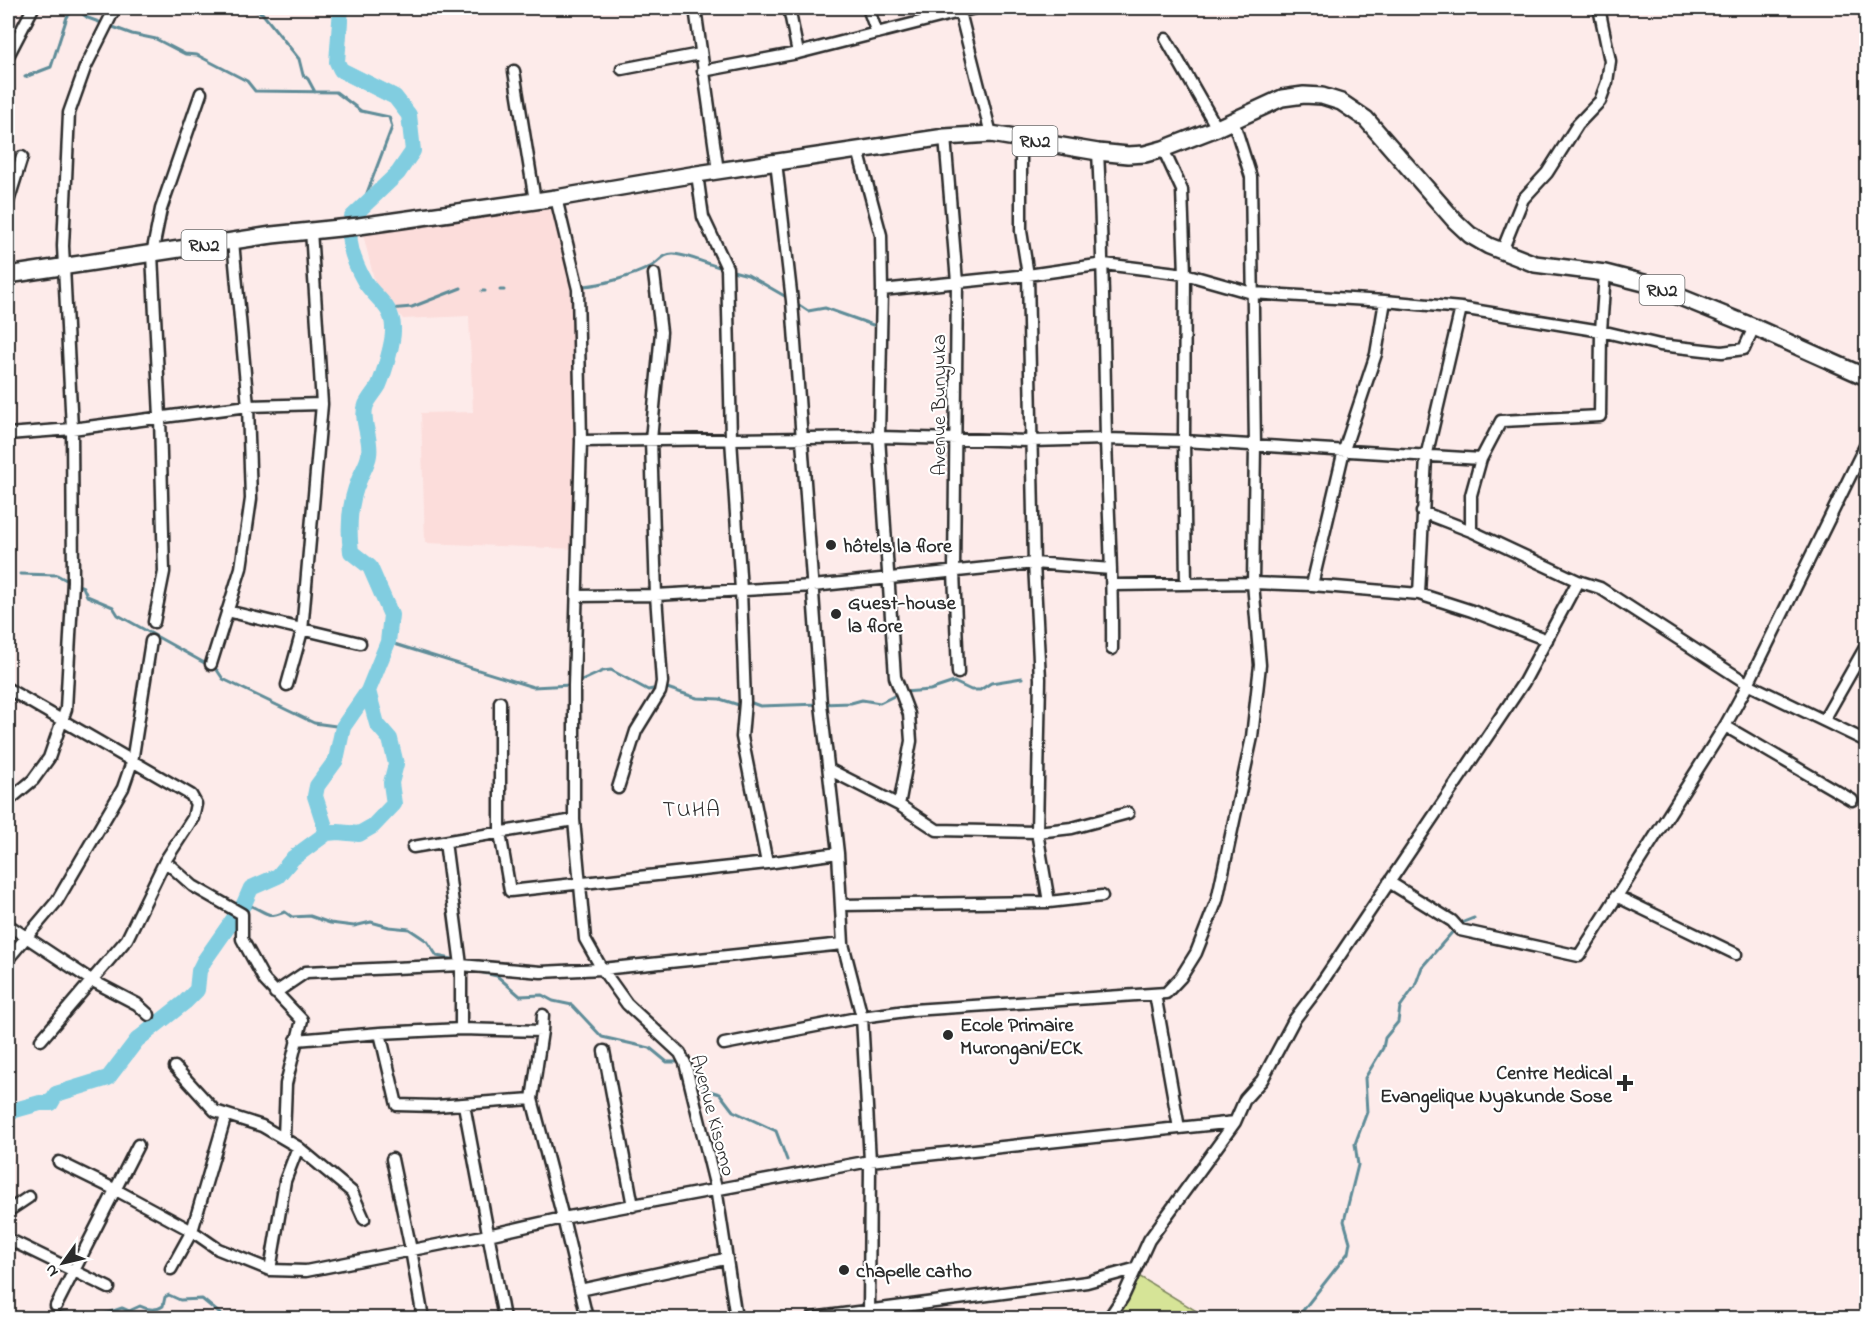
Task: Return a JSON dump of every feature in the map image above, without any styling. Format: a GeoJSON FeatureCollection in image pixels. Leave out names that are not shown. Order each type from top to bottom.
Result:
{"type":"FeatureCollection","features":[{"type":"Feature","properties":{"kind":"highway","name":"RN2"},"geometry":{"type":"LineString","coordinates":[[8,275],[311,230],[359,226],[556,198],[697,174],[945,137],[991,134],[1128,155],[1163,149],[1217,128],[1282,98],[1304,95],[1322,96],[1341,102],[1366,119],[1455,221],[1470,235],[1535,264],[1605,273],[1648,284],[1754,327],[1866,377]]}},
{"type":"Feature","properties":{"kind":"street"},"geometry":{"type":"LineString","coordinates":[[8,56],[33,8]]}},
{"type":"Feature","properties":{"kind":"street"},"geometry":{"type":"LineString","coordinates":[[8,801],[33,780],[49,758],[66,709],[73,583],[72,429],[63,246],[69,113],[85,68],[115,8]]}},
{"type":"Feature","properties":{"kind":"street"},"geometry":{"type":"LineString","coordinates":[[695,8],[718,171]]}},
{"type":"Feature","properties":{"kind":"street"},"geometry":{"type":"LineString","coordinates":[[789,8],[798,53]]}},
{"type":"Feature","properties":{"kind":"street"},"geometry":{"type":"LineString","coordinates":[[868,8],[877,33]]}},
{"type":"Feature","properties":{"kind":"street"},"geometry":{"type":"LineString","coordinates":[[703,71],[798,53],[975,8]]}},
{"type":"Feature","properties":{"kind":"street"},"geometry":{"type":"LineString","coordinates":[[1502,251],[1523,198],[1547,173],[1578,124],[1600,101],[1607,82],[1610,62],[1599,8]]}},
{"type":"Feature","properties":{"kind":"street"},"geometry":{"type":"LineString","coordinates":[[960,10],[991,134]]}},
{"type":"Feature","properties":{"kind":"street"},"geometry":{"type":"LineString","coordinates":[[1166,39],[1217,128]]}},
{"type":"Feature","properties":{"kind":"street"},"geometry":{"type":"LineString","coordinates":[[622,69],[700,54]]}},
{"type":"Feature","properties":{"kind":"street"},"geometry":{"type":"LineString","coordinates":[[514,71],[535,201]]}},
{"type":"Feature","properties":{"kind":"street"},"geometry":{"type":"LineString","coordinates":[[154,622],[164,572],[160,417],[152,254],[161,209],[201,93]]}},
{"type":"Feature","properties":{"kind":"street"},"geometry":{"type":"LineString","coordinates":[[724,1044],[862,1017],[913,1010],[1166,993],[1181,977],[1196,953],[1216,900],[1253,726],[1260,665],[1253,583],[1255,445],[1251,177],[1233,120]]}},
{"type":"Feature","properties":{"kind":"street","name":"Avenue Bunyuka"},"geometry":{"type":"LineString","coordinates":[[945,137],[957,282],[954,571],[958,673]]}},
{"type":"Feature","properties":{"kind":"street"},"geometry":{"type":"LineString","coordinates":[[1021,138],[1021,231],[1028,275],[1034,563],[1040,679],[1037,831],[1049,902]]}},
{"type":"Feature","properties":{"kind":"street"},"geometry":{"type":"LineString","coordinates":[[1163,149],[1182,190],[1185,274],[1186,584]]}},
{"type":"Feature","properties":{"kind":"street"},"geometry":{"type":"LineString","coordinates":[[858,150],[880,235],[882,290],[879,437],[895,677],[909,714],[911,741],[899,805]]}},
{"type":"Feature","properties":{"kind":"street"},"geometry":{"type":"LineString","coordinates":[[1098,152],[1104,264],[1106,439],[1113,585],[1112,649]]}},
{"type":"Feature","properties":{"kind":"street"},"geometry":{"type":"LineString","coordinates":[[8,202],[22,157]]}},
{"type":"Feature","properties":{"kind":"street"},"geometry":{"type":"LineString","coordinates":[[776,162],[792,301],[821,704],[838,853],[843,944],[862,1017],[870,1161],[869,1314]]}},
{"type":"Feature","properties":{"kind":"street"},"geometry":{"type":"LineString","coordinates":[[697,174],[703,217],[726,270],[731,439],[741,590],[744,706],[742,737],[767,863]]}},
{"type":"Feature","properties":{"kind":"street","name":"Avenue Kisomo"},"geometry":{"type":"LineString","coordinates":[[556,198],[578,289],[580,441],[574,820],[578,884],[585,939],[602,969],[627,1004],[680,1053],[685,1063],[716,1188],[725,1259],[736,1318]]}},
{"type":"Feature","properties":{"kind":"street"},"geometry":{"type":"LineString","coordinates":[[287,686],[302,631],[322,404],[311,230]]}},
{"type":"Feature","properties":{"kind":"street"},"geometry":{"type":"LineString","coordinates":[[211,664],[242,568],[251,499],[248,406],[233,241]]}},
{"type":"Feature","properties":{"kind":"street"},"geometry":{"type":"LineString","coordinates":[[882,290],[1028,275],[1104,264],[1185,274],[1252,293],[1461,308],[1601,331],[1660,345],[1722,352],[1744,349],[1754,327]]}},
{"type":"Feature","properties":{"kind":"street"},"geometry":{"type":"LineString","coordinates":[[1471,531],[1471,495],[1481,459],[1502,421],[1600,416],[1601,331],[1605,273]]}},
{"type":"Feature","properties":{"kind":"street"},"geometry":{"type":"LineString","coordinates":[[618,788],[636,731],[661,687],[651,440],[661,332],[654,274]]}},
{"type":"Feature","properties":{"kind":"street"},"geometry":{"type":"LineString","coordinates":[[1312,585],[1344,450],[1376,354],[1385,301]]}},
{"type":"Feature","properties":{"kind":"street"},"geometry":{"type":"LineString","coordinates":[[1419,594],[1426,457],[1461,308]]}},
{"type":"Feature","properties":{"kind":"street"},"geometry":{"type":"LineString","coordinates":[[8,434],[72,429],[248,406],[322,404]]}},
{"type":"Feature","properties":{"kind":"street"},"geometry":{"type":"LineString","coordinates":[[580,441],[879,437],[1031,441],[1106,439],[1184,441],[1481,459]]}},
{"type":"Feature","properties":{"kind":"street"},"geometry":{"type":"LineString","coordinates":[[1389,882],[1452,921],[1460,930],[1579,956],[1725,726],[1866,444]]}},
{"type":"Feature","properties":{"kind":"street"},"geometry":{"type":"LineString","coordinates":[[1422,512],[1471,531],[1578,581],[1600,588],[1748,684],[1866,741]]}},
{"type":"Feature","properties":{"kind":"street"},"geometry":{"type":"LineString","coordinates":[[577,596],[656,595],[813,586],[1034,563],[1111,569]]}},
{"type":"Feature","properties":{"kind":"street"},"geometry":{"type":"LineString","coordinates":[[1109,1318],[1123,1298],[1134,1269],[1149,1240],[1234,1122],[1245,1099],[1262,1080],[1294,1020],[1316,991],[1524,682],[1578,581]]}},
{"type":"Feature","properties":{"kind":"street"},"geometry":{"type":"LineString","coordinates":[[1113,585],[1253,583],[1312,585],[1419,594],[1472,611],[1547,640]]}},
{"type":"Feature","properties":{"kind":"street"},"geometry":{"type":"LineString","coordinates":[[227,611],[302,631],[360,643]]}},
{"type":"Feature","properties":{"kind":"street"},"geometry":{"type":"LineString","coordinates":[[8,959],[62,894],[123,788],[132,762],[151,641]]}},
{"type":"Feature","properties":{"kind":"street"},"geometry":{"type":"LineString","coordinates":[[1824,720],[1866,646]]}},
{"type":"Feature","properties":{"kind":"street"},"geometry":{"type":"LineString","coordinates":[[8,689],[191,795],[196,804],[193,818],[165,861],[127,939],[41,1040]]}},
{"type":"Feature","properties":{"kind":"street"},"geometry":{"type":"LineString","coordinates":[[500,702],[500,833],[510,891],[838,853]]}},
{"type":"Feature","properties":{"kind":"street"},"geometry":{"type":"LineString","coordinates":[[1725,726],[1852,800]]}},
{"type":"Feature","properties":{"kind":"street"},"geometry":{"type":"LineString","coordinates":[[830,770],[899,805],[937,830],[1037,831],[1072,828],[1128,813]]}},
{"type":"Feature","properties":{"kind":"street"},"geometry":{"type":"LineString","coordinates":[[413,847],[574,820]]}},
{"type":"Feature","properties":{"kind":"street"},"geometry":{"type":"LineString","coordinates":[[445,842],[461,965],[461,1029]]}},
{"type":"Feature","properties":{"kind":"street"},"geometry":{"type":"LineString","coordinates":[[165,861],[194,886],[238,911],[242,939],[265,981],[302,1020],[286,1084],[284,1137]]}},
{"type":"Feature","properties":{"kind":"street"},"geometry":{"type":"LineString","coordinates":[[842,905],[1049,902],[1102,896]]}},
{"type":"Feature","properties":{"kind":"street"},"geometry":{"type":"LineString","coordinates":[[1616,896],[1737,954]]}},
{"type":"Feature","properties":{"kind":"street"},"geometry":{"type":"LineString","coordinates":[[8,925],[91,980],[137,1004],[150,1015]]}},
{"type":"Feature","properties":{"kind":"street"},"geometry":{"type":"LineString","coordinates":[[275,993],[306,972],[461,965],[541,972],[602,969],[843,944]]}},
{"type":"Feature","properties":{"kind":"street"},"geometry":{"type":"LineString","coordinates":[[1155,994],[1179,1128]]}},
{"type":"Feature","properties":{"kind":"street"},"geometry":{"type":"LineString","coordinates":[[543,1015],[532,1099],[586,1318]]}},
{"type":"Feature","properties":{"kind":"street"},"geometry":{"type":"LineString","coordinates":[[296,1040],[461,1029],[542,1031]]}},
{"type":"Feature","properties":{"kind":"street"},"geometry":{"type":"LineString","coordinates":[[380,1033],[398,1105],[464,1105],[532,1099]]}},
{"type":"Feature","properties":{"kind":"street"},"geometry":{"type":"LineString","coordinates":[[604,1051],[633,1206]]}},
{"type":"Feature","properties":{"kind":"street"},"geometry":{"type":"LineString","coordinates":[[175,1067],[215,1111],[262,1125],[298,1147],[352,1192],[364,1218]]}},
{"type":"Feature","properties":{"kind":"street"},"geometry":{"type":"LineString","coordinates":[[464,1105],[504,1318]]}},
{"type":"Feature","properties":{"kind":"street"},"geometry":{"type":"LineString","coordinates":[[171,1269],[192,1231],[226,1115]]}},
{"type":"Feature","properties":{"kind":"street"},"geometry":{"type":"LineString","coordinates":[[58,1162],[192,1231],[218,1249],[270,1270],[306,1271],[716,1188],[870,1161],[1234,1122]]}},
{"type":"Feature","properties":{"kind":"street"},"geometry":{"type":"LineString","coordinates":[[56,1306],[138,1145]]}},
{"type":"Feature","properties":{"kind":"street"},"geometry":{"type":"LineString","coordinates":[[270,1270],[285,1181],[298,1147]]}},
{"type":"Feature","properties":{"kind":"street"},"geometry":{"type":"LineString","coordinates":[[392,1159],[423,1318]]}},
{"type":"Feature","properties":{"kind":"street"},"geometry":{"type":"LineString","coordinates":[[8,1211],[28,1197]]}},
{"type":"Feature","properties":{"kind":"street"},"geometry":{"type":"LineString","coordinates":[[8,1239],[109,1288]]}},
{"type":"Feature","properties":{"kind":"street"},"geometry":{"type":"LineString","coordinates":[[580,1290],[725,1259]]}},
{"type":"Feature","properties":{"kind":"street"},"geometry":{"type":"LineString","coordinates":[[812,1318],[869,1314],[1087,1282],[1134,1269]]}},
{"type":"Feature","properties":{"kind":"shaded area"},"geometry":{"type":"Polygon","coordinates":[[[553,207],[570,289],[574,334],[578,441],[576,549],[425,543],[421,413],[473,412],[469,316],[403,319],[375,283],[363,234],[553,207]]]}},
{"type":"Feature","properties":{"kind":"green space"},"geometry":{"type":"Polygon","coordinates":[[[1132,1272],[1208,1318],[1107,1318],[1132,1272]]]}},
{"type":"Feature","properties":{"kind":"waterway"},"geometry":{"type":"LineString","coordinates":[[248,8],[262,13],[299,59],[303,75],[315,92]]}},
{"type":"Feature","properties":{"kind":"waterway"},"geometry":{"type":"LineString","coordinates":[[8,1112],[40,1103],[51,1103],[56,1094],[108,1078],[137,1040],[197,990],[199,971],[204,961],[244,904],[251,888],[278,876],[293,858],[327,833],[359,834],[373,826],[394,804],[391,783],[396,764],[390,739],[377,724],[368,691],[388,642],[391,615],[370,567],[351,552],[350,533],[353,497],[369,455],[365,411],[367,402],[379,385],[390,349],[393,328],[387,308],[369,288],[357,267],[350,242],[350,225],[352,217],[398,173],[413,151],[409,115],[395,97],[341,70],[337,62],[341,8]]}},
{"type":"Feature","properties":{"kind":"waterway"},"geometry":{"type":"LineString","coordinates":[[25,77],[51,67],[67,17],[71,12],[79,11],[88,18],[132,34],[156,39],[185,54],[197,55],[247,81],[255,91],[336,92],[361,111],[389,117],[392,127],[362,206]]}},
{"type":"Feature","properties":{"kind":"waterway"},"geometry":{"type":"LineString","coordinates":[[582,286],[608,282],[635,274],[670,254],[687,256],[723,268]]}},
{"type":"Feature","properties":{"kind":"waterway"},"geometry":{"type":"LineString","coordinates":[[729,270],[748,275],[788,298]]}},
{"type":"Feature","properties":{"kind":"waterway"},"geometry":{"type":"LineString","coordinates":[[389,309],[412,307],[461,288]]}},
{"type":"Feature","properties":{"kind":"waterway"},"geometry":{"type":"LineString","coordinates":[[796,303],[808,311],[825,308],[873,325]]}},
{"type":"Feature","properties":{"kind":"waterway"},"geometry":{"type":"LineString","coordinates":[[20,574],[57,575],[70,582]]}},
{"type":"Feature","properties":{"kind":"waterway"},"geometry":{"type":"LineString","coordinates":[[76,584],[83,587],[87,596],[113,607],[118,615],[217,670],[223,679],[314,723],[343,727]]}},
{"type":"Feature","properties":{"kind":"waterway"},"geometry":{"type":"LineString","coordinates":[[388,642],[533,687],[571,685]]}},
{"type":"Feature","properties":{"kind":"waterway"},"geometry":{"type":"LineString","coordinates":[[577,683],[603,671],[611,670],[648,690],[658,688]]}},
{"type":"Feature","properties":{"kind":"waterway"},"geometry":{"type":"LineString","coordinates":[[904,692],[930,690],[954,682],[971,690],[980,690],[991,683],[1022,678]]}},
{"type":"Feature","properties":{"kind":"waterway"},"geometry":{"type":"LineString","coordinates":[[664,687],[697,698],[720,699],[742,706]]}},
{"type":"Feature","properties":{"kind":"waterway"},"geometry":{"type":"LineString","coordinates":[[327,833],[315,796],[317,786],[336,760],[343,727],[368,691]]}},
{"type":"Feature","properties":{"kind":"waterway"},"geometry":{"type":"LineString","coordinates":[[748,708],[752,703],[760,706],[851,703],[862,700],[880,703],[898,694]]}},
{"type":"Feature","properties":{"kind":"waterway"},"geometry":{"type":"LineString","coordinates":[[244,904],[273,915],[285,912],[292,917],[310,916],[330,923],[354,926],[371,922],[409,929],[427,941],[437,956],[457,960]]}},
{"type":"Feature","properties":{"kind":"waterway"},"geometry":{"type":"LineString","coordinates":[[1459,924],[1474,918]]}},
{"type":"Feature","properties":{"kind":"waterway"},"geometry":{"type":"LineString","coordinates":[[1297,1318],[1348,1253],[1350,1242],[1344,1221],[1358,1165],[1355,1144],[1367,1112],[1365,1078],[1383,1048],[1385,1038],[1398,1022],[1400,1007],[1415,986],[1422,967],[1455,929]]}},
{"type":"Feature","properties":{"kind":"waterway"},"geometry":{"type":"LineString","coordinates":[[475,971],[497,976],[520,996],[542,995],[553,1001],[572,1005],[602,1037],[650,1048],[667,1062],[681,1062]]}},
{"type":"Feature","properties":{"kind":"waterway"},"geometry":{"type":"LineString","coordinates":[[688,1064],[692,1065],[701,1076],[706,1090],[720,1094],[733,1111],[776,1131],[787,1160]]}},
{"type":"Feature","properties":{"kind":"waterway"},"geometry":{"type":"LineString","coordinates":[[93,1318],[122,1308],[129,1311],[140,1306],[158,1309],[163,1306],[165,1297],[169,1295],[180,1300],[202,1299],[225,1318]]}},
{"type":"Feature","properties":{"kind":"waterway"},"geometry":{"type":"LineString","coordinates":[[8,1311],[17,1316],[25,1313],[48,1316],[57,1312],[92,1318]]}},
{"type":"Feature","properties":{"kind":"place","name":"hôtels la flore"},"geometry":{"type":"Point","coordinates":[831,545]}},
{"type":"Feature","properties":{"kind":"place","name":"Guest-house la flore"},"geometry":{"type":"Point","coordinates":[836,614]}},
{"type":"Feature","properties":{"kind":"place","name":"Ecole Primaire Murongani/ECK"},"geometry":{"type":"Point","coordinates":[948,1035]}},
{"type":"Feature","properties":{"kind":"place","name":"Centre Medical Evangelique Nyakunde Sose"},"geometry":{"type":"Point","coordinates":[1625,1083]}},
{"type":"Feature","properties":{"kind":"place","name":"chapelle catho"},"geometry":{"type":"Point","coordinates":[844,1270]}},
{"type":"Feature","properties":{"kind":"district","name":"TUHA"},"geometry":{"type":"Point","coordinates":[692,808]}}]}
